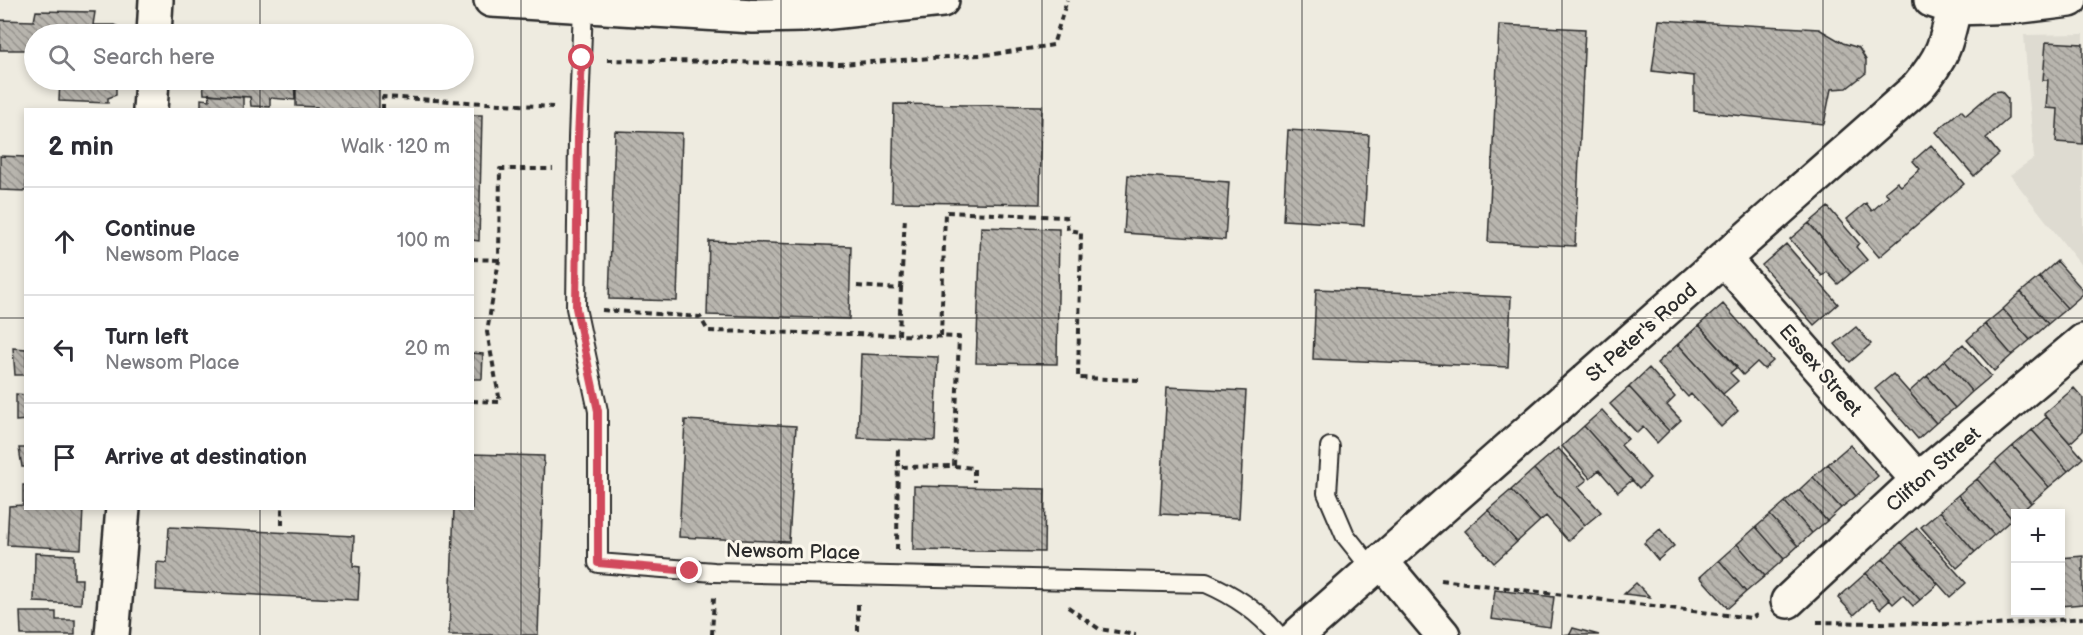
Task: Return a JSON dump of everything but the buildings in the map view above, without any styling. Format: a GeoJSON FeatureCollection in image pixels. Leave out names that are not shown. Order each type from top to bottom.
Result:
{"type":"FeatureCollection","features":[{"type":"Feature","properties":{"kind":"street"},"geometry":{"type":"LineString","coordinates":[[155,24],[156,0]]}},
{"type":"Feature","properties":{"kind":"street"},"geometry":{"type":"LineString","coordinates":[[491,0],[753,16],[803,15],[942,0]]}},
{"type":"Feature","properties":{"kind":"street"},"geometry":{"type":"LineString","coordinates":[[1942,4],[2021,6],[2070,0]]}},
{"type":"Feature","properties":{"kind":"street","name":"St Peter's Road"},"geometry":{"type":"LineString","coordinates":[[1298,635],[1384,572],[1724,259],[1918,87],[1935,67],[1946,45],[1942,4]]}},
{"type":"Feature","properties":{"kind":"street"},"geometry":{"type":"LineString","coordinates":[[150,108],[151,90]]}},
{"type":"Feature","properties":{"kind":"street","name":"Essex Street"},"geometry":{"type":"LineString","coordinates":[[1724,259],[1918,480]]}},
{"type":"Feature","properties":{"kind":"street","name":"Clifton Street"},"geometry":{"type":"LineString","coordinates":[[1788,601],[1918,480],[2083,341]]}},
{"type":"Feature","properties":{"kind":"street"},"geometry":{"type":"LineString","coordinates":[[112,635],[123,510]]}},
{"type":"Feature","properties":{"kind":"street"},"geometry":{"type":"LineString","coordinates":[[1384,572],[1443,635]]}},
{"type":"Feature","properties":{"kind":"lane","name":"Newsom Place"},"geometry":{"type":"LineString","coordinates":[[583,6],[576,308],[598,411],[598,563],[714,572],[1206,583],[1232,595],[1266,621],[1278,635]]}},
{"type":"Feature","properties":{"kind":"lane"},"geometry":{"type":"LineString","coordinates":[[1330,447],[1327,494],[1345,535],[1384,572]]}},
{"type":"Feature","properties":{"kind":"path"},"geometry":{"type":"LineString","coordinates":[[582,58],[632,61],[839,64],[995,54],[1053,45],[1067,0]]}},
{"type":"Feature","properties":{"kind":"path"},"geometry":{"type":"LineString","coordinates":[[383,108],[383,97],[579,108]]}},
{"type":"Feature","properties":{"kind":"path"},"geometry":{"type":"LineString","coordinates":[[474,401],[500,402],[487,332],[499,260],[500,169],[578,170]]}},
{"type":"Feature","properties":{"kind":"path"},"geometry":{"type":"LineString","coordinates":[[941,336],[945,212],[1066,217],[1068,230],[1081,232],[1078,378],[1142,380]]}},
{"type":"Feature","properties":{"kind":"path"},"geometry":{"type":"LineString","coordinates":[[899,335],[905,217]]}},
{"type":"Feature","properties":{"kind":"path"},"geometry":{"type":"LineString","coordinates":[[474,259],[499,260]]}},
{"type":"Feature","properties":{"kind":"path"},"geometry":{"type":"LineString","coordinates":[[857,286],[901,289]]}},
{"type":"Feature","properties":{"kind":"path"},"geometry":{"type":"LineString","coordinates":[[576,308],[700,317],[708,331],[959,337],[954,466]]}},
{"type":"Feature","properties":{"kind":"path"},"geometry":{"type":"LineString","coordinates":[[897,576],[898,446]]}},
{"type":"Feature","properties":{"kind":"path"},"geometry":{"type":"LineString","coordinates":[[897,467],[974,468],[974,482]]}},
{"type":"Feature","properties":{"kind":"path"},"geometry":{"type":"LineString","coordinates":[[282,510],[282,525]]}},
{"type":"Feature","properties":{"kind":"path"},"geometry":{"type":"LineString","coordinates":[[1384,572],[1423,567],[1429,579],[1751,618],[1788,601],[1814,622],[1994,625],[2083,618]]}},
{"type":"Feature","properties":{"kind":"path"},"geometry":{"type":"LineString","coordinates":[[712,635],[714,572]]}},
{"type":"Feature","properties":{"kind":"path"},"geometry":{"type":"LineString","coordinates":[[1060,580],[1062,603],[1099,629],[1136,635]]}},
{"type":"Feature","properties":{"kind":"shaded area"},"geometry":{"type":"Polygon","coordinates":[[[2083,34],[2083,268],[2010,175],[2034,158],[2024,35],[2083,34]]]}},
{"type":"Feature","properties":{"kind":"route"},"geometry":{"type":"LineString","coordinates":[[582,58],[578,138],[576,308],[598,411],[598,563],[690,571]]}}]}
